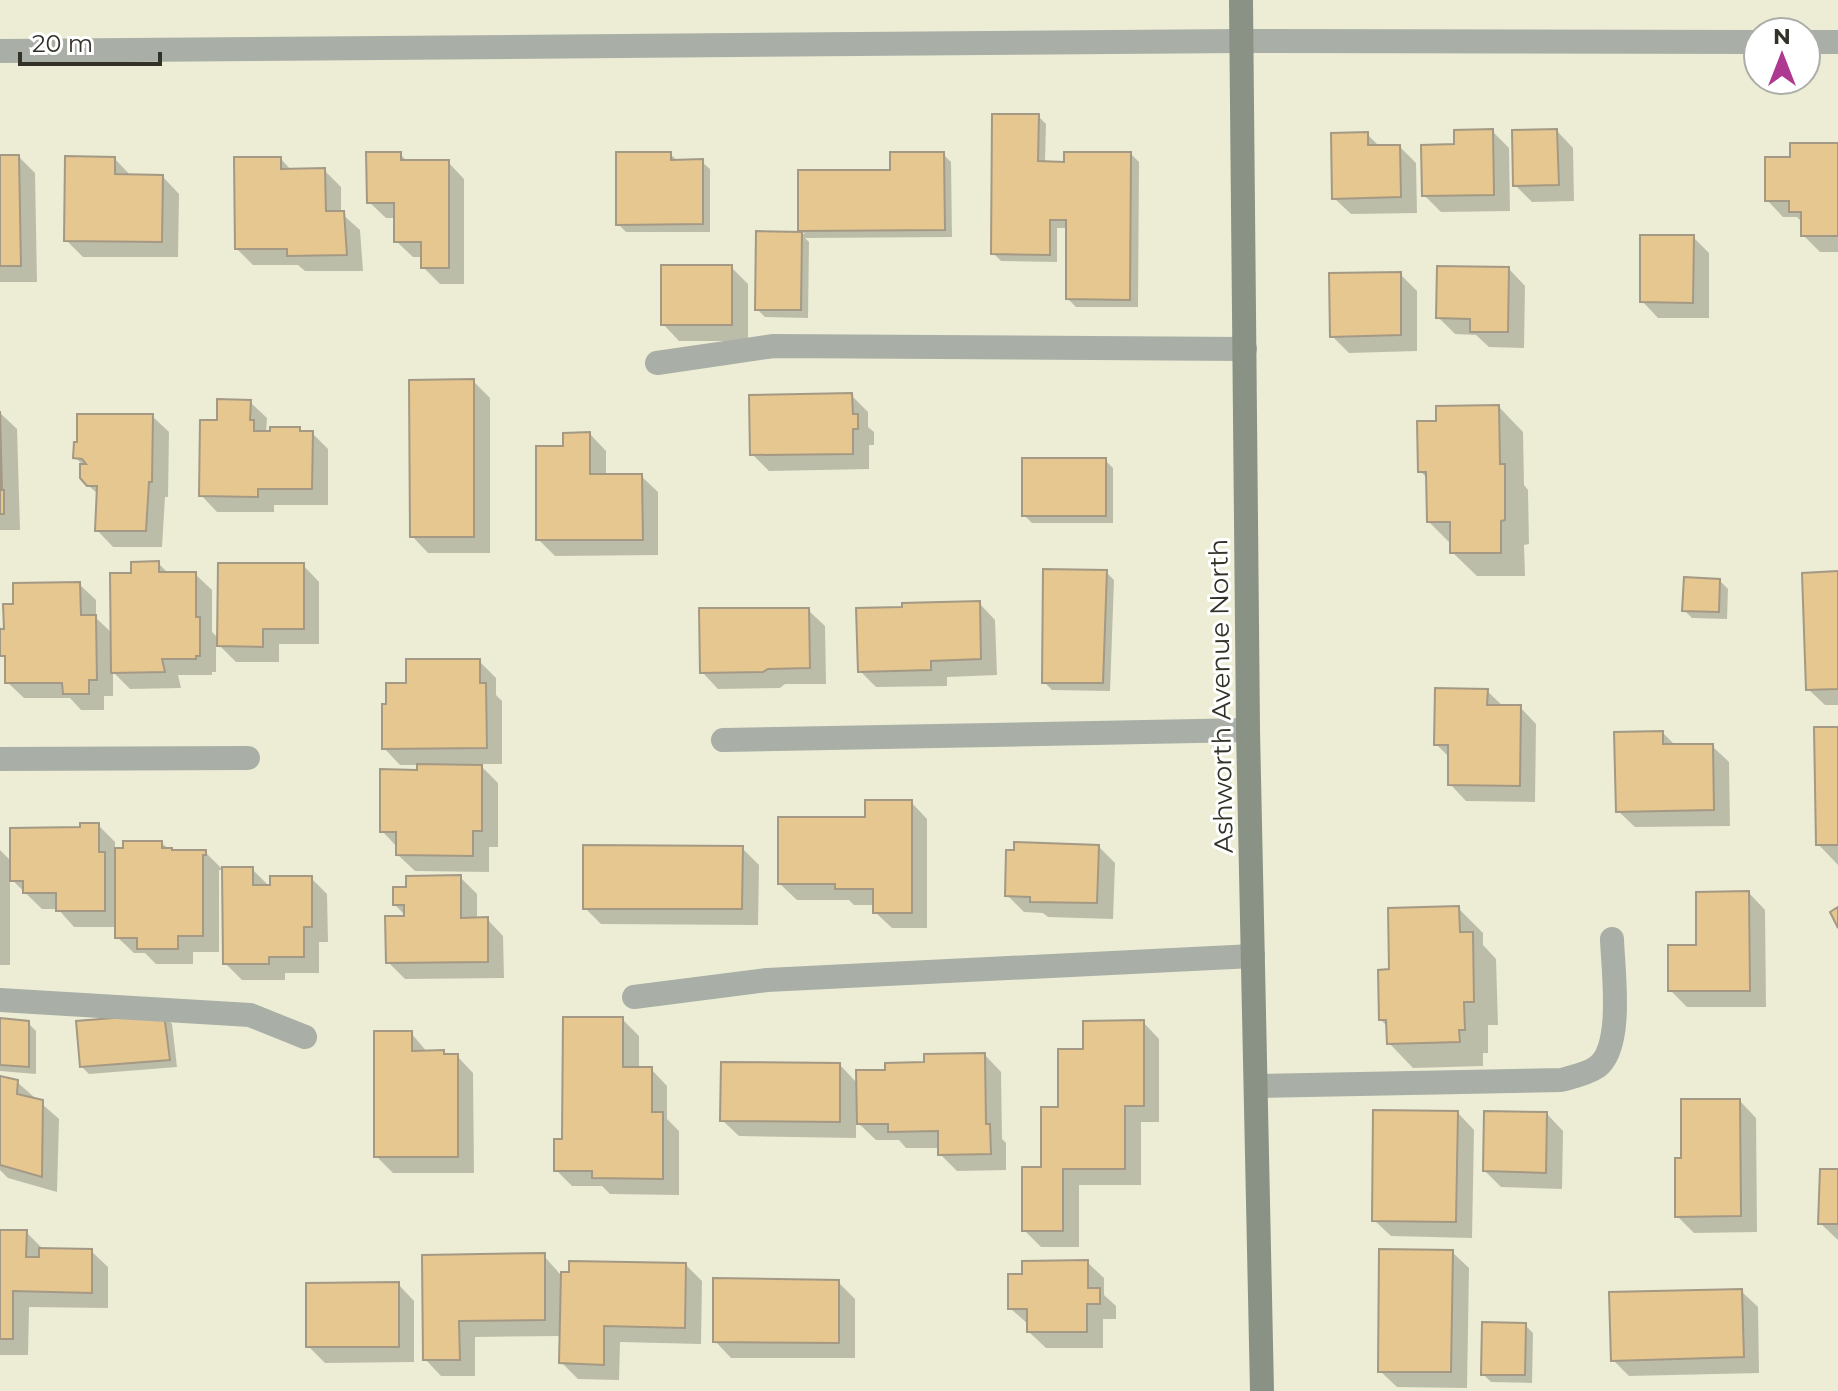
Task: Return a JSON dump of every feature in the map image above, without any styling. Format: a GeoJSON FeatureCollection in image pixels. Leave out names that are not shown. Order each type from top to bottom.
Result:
{"type":"FeatureCollection","features":[{"type":"Feature","properties":{"kind":"street","name":"Ashworth Avenue North"},"geometry":{"type":"LineString","coordinates":[[1241,0],[1248,730],[1262,1391]]}},
{"type":"Feature","properties":{"kind":"street"},"geometry":{"type":"LineString","coordinates":[[0,51],[1242,41],[1742,42]]}},
{"type":"Feature","properties":{"kind":"street"},"geometry":{"type":"LineString","coordinates":[[657,363],[774,346],[1245,349]]}},
{"type":"Feature","properties":{"kind":"street"},"geometry":{"type":"LineString","coordinates":[[723,740],[1248,730]]}},
{"type":"Feature","properties":{"kind":"street"},"geometry":{"type":"LineString","coordinates":[[0,759],[248,758]]}},
{"type":"Feature","properties":{"kind":"street"},"geometry":{"type":"LineString","coordinates":[[1256,1086],[1561,1080],[1580,1074],[1596,1067],[1608,1055],[1614,1038],[1612,939]]}},
{"type":"Feature","properties":{"kind":"street"},"geometry":{"type":"LineString","coordinates":[[634,997],[767,980],[1253,956]]}},
{"type":"Feature","properties":{"kind":"street"},"geometry":{"type":"LineString","coordinates":[[0,1000],[250,1015],[305,1037]]}},
{"type":"Feature","properties":{"kind":"building"},"geometry":{"type":"Polygon","coordinates":[[[992,114],[1039,114],[1038,161],[1064,162],[1064,152],[1131,152],[1130,300],[1066,299],[1066,220],[1050,220],[1050,255],[991,254],[992,114]]]}},
{"type":"Feature","properties":{"kind":"building"},"geometry":{"type":"Polygon","coordinates":[[[1493,129],[1494,195],[1422,196],[1421,145],[1454,144],[1454,130],[1493,129]]]}},
{"type":"Feature","properties":{"kind":"building"},"geometry":{"type":"Polygon","coordinates":[[[1557,129],[1559,185],[1513,186],[1512,130],[1557,129]]]}},
{"type":"Feature","properties":{"kind":"building"},"geometry":{"type":"Polygon","coordinates":[[[1368,132],[1368,145],[1400,145],[1401,197],[1332,199],[1331,133],[1368,132]]]}},
{"type":"Feature","properties":{"kind":"building"},"geometry":{"type":"Polygon","coordinates":[[[1790,143],[1838,143],[1838,236],[1801,236],[1801,212],[1789,212],[1789,201],[1765,201],[1765,157],[1790,157],[1790,143]]]}},
{"type":"Feature","properties":{"kind":"building"},"geometry":{"type":"Polygon","coordinates":[[[366,152],[401,152],[401,160],[449,160],[449,268],[421,268],[421,242],[394,242],[394,203],[367,203],[366,152]]]}},
{"type":"Feature","properties":{"kind":"building"},"geometry":{"type":"Polygon","coordinates":[[[616,152],[671,152],[671,160],[703,159],[703,224],[616,225],[616,152]]]}},
{"type":"Feature","properties":{"kind":"building"},"geometry":{"type":"Polygon","coordinates":[[[890,152],[944,152],[945,230],[798,231],[798,170],[890,170],[890,152]]]}},
{"type":"Feature","properties":{"kind":"building"},"geometry":{"type":"Polygon","coordinates":[[[0,155],[19,155],[21,266],[0,266],[0,155]]]}},
{"type":"Feature","properties":{"kind":"building"},"geometry":{"type":"Polygon","coordinates":[[[65,156],[115,157],[115,174],[163,175],[162,242],[64,241],[65,156]]]}},
{"type":"Feature","properties":{"kind":"building"},"geometry":{"type":"Polygon","coordinates":[[[234,157],[281,157],[281,169],[325,168],[326,211],[344,211],[347,255],[287,256],[287,249],[235,249],[234,157]]]}},
{"type":"Feature","properties":{"kind":"building"},"geometry":{"type":"Polygon","coordinates":[[[756,231],[802,232],[801,310],[755,310],[756,231]]]}},
{"type":"Feature","properties":{"kind":"building"},"geometry":{"type":"Polygon","coordinates":[[[1640,235],[1694,235],[1693,303],[1640,302],[1640,235]]]}},
{"type":"Feature","properties":{"kind":"building"},"geometry":{"type":"Polygon","coordinates":[[[661,265],[732,265],[732,325],[661,325],[661,265]]]}},
{"type":"Feature","properties":{"kind":"building"},"geometry":{"type":"Polygon","coordinates":[[[1437,266],[1509,267],[1508,332],[1470,332],[1470,319],[1436,318],[1437,266]]]}},
{"type":"Feature","properties":{"kind":"building"},"geometry":{"type":"Polygon","coordinates":[[[1401,272],[1401,335],[1330,337],[1329,273],[1401,272]]]}},
{"type":"Feature","properties":{"kind":"building"},"geometry":{"type":"Polygon","coordinates":[[[474,379],[474,537],[410,537],[409,380],[474,379]]]}},
{"type":"Feature","properties":{"kind":"building"},"geometry":{"type":"Polygon","coordinates":[[[852,393],[853,414],[858,414],[858,429],[853,429],[853,454],[750,455],[749,395],[852,393]]]}},
{"type":"Feature","properties":{"kind":"building"},"geometry":{"type":"Polygon","coordinates":[[[217,399],[251,400],[250,420],[254,420],[254,431],[270,431],[270,427],[300,427],[300,431],[313,431],[312,489],[258,489],[258,497],[199,496],[200,420],[217,420],[217,399]]]}},
{"type":"Feature","properties":{"kind":"building"},"geometry":{"type":"Polygon","coordinates":[[[1499,405],[1500,464],[1505,464],[1505,520],[1501,521],[1501,553],[1450,553],[1450,522],[1427,522],[1426,472],[1418,472],[1417,421],[1436,421],[1436,406],[1499,405]]]}},
{"type":"Feature","properties":{"kind":"building"},"geometry":{"type":"Polygon","coordinates":[[[0,411],[2,490],[4,514],[0,514],[0,411]]]}},
{"type":"Feature","properties":{"kind":"building"},"geometry":{"type":"Polygon","coordinates":[[[77,414],[153,414],[152,482],[149,482],[146,531],[95,531],[97,486],[87,486],[80,478],[80,464],[86,464],[82,459],[73,458],[74,442],[77,442],[77,414]]]}},
{"type":"Feature","properties":{"kind":"building"},"geometry":{"type":"Polygon","coordinates":[[[590,432],[590,474],[642,474],[643,540],[536,540],[536,446],[563,446],[563,433],[590,432]]]}},
{"type":"Feature","properties":{"kind":"building"},"geometry":{"type":"Polygon","coordinates":[[[1022,458],[1106,458],[1106,516],[1022,516],[1022,458]]]}},
{"type":"Feature","properties":{"kind":"building"},"geometry":{"type":"Polygon","coordinates":[[[159,561],[159,572],[196,572],[200,656],[196,659],[162,659],[165,672],[111,673],[110,573],[131,573],[131,562],[159,561]]]}},
{"type":"Feature","properties":{"kind":"building"},"geometry":{"type":"Polygon","coordinates":[[[218,563],[304,563],[304,629],[263,629],[263,647],[217,646],[218,563]]]}},
{"type":"Feature","properties":{"kind":"building"},"geometry":{"type":"Polygon","coordinates":[[[1043,569],[1107,570],[1103,683],[1042,683],[1043,569]]]}},
{"type":"Feature","properties":{"kind":"building"},"geometry":{"type":"Polygon","coordinates":[[[1838,571],[1838,689],[1806,690],[1802,573],[1838,571]]]}},
{"type":"Feature","properties":{"kind":"building"},"geometry":{"type":"Polygon","coordinates":[[[1684,577],[1720,579],[1719,612],[1682,611],[1684,577]]]}},
{"type":"Feature","properties":{"kind":"building"},"geometry":{"type":"Polygon","coordinates":[[[80,582],[81,615],[96,615],[97,680],[89,680],[89,694],[63,694],[62,683],[5,683],[5,656],[0,656],[0,629],[4,629],[3,604],[13,604],[13,583],[80,582]]]}},
{"type":"Feature","properties":{"kind":"building"},"geometry":{"type":"Polygon","coordinates":[[[980,601],[981,659],[931,661],[931,670],[858,672],[856,608],[980,601]]]}},
{"type":"Feature","properties":{"kind":"building"},"geometry":{"type":"Polygon","coordinates":[[[699,608],[809,608],[810,668],[700,673],[699,608]]]}},
{"type":"Feature","properties":{"kind":"building"},"geometry":{"type":"Polygon","coordinates":[[[406,659],[480,659],[480,683],[486,683],[487,748],[382,749],[382,704],[386,704],[386,683],[406,683],[406,659]]]}},
{"type":"Feature","properties":{"kind":"building"},"geometry":{"type":"Polygon","coordinates":[[[1435,688],[1488,689],[1487,705],[1521,705],[1520,786],[1448,785],[1448,745],[1434,745],[1435,688]]]}},
{"type":"Feature","properties":{"kind":"building"},"geometry":{"type":"Polygon","coordinates":[[[1814,727],[1838,727],[1838,845],[1816,845],[1814,727]]]}},
{"type":"Feature","properties":{"kind":"building"},"geometry":{"type":"Polygon","coordinates":[[[1663,731],[1663,744],[1713,744],[1714,810],[1616,812],[1614,732],[1663,731]]]}},
{"type":"Feature","properties":{"kind":"building"},"geometry":{"type":"Polygon","coordinates":[[[417,764],[482,765],[482,831],[473,831],[473,856],[396,855],[396,832],[380,832],[380,769],[417,770],[417,764]]]}},
{"type":"Feature","properties":{"kind":"building"},"geometry":{"type":"Polygon","coordinates":[[[865,800],[912,800],[912,913],[873,913],[873,889],[835,889],[835,884],[778,884],[778,817],[865,817],[865,800]]]}},
{"type":"Feature","properties":{"kind":"building"},"geometry":{"type":"Polygon","coordinates":[[[80,823],[99,823],[99,852],[105,852],[105,911],[56,911],[56,893],[23,893],[23,881],[10,881],[10,828],[80,827],[80,823]]]}},
{"type":"Feature","properties":{"kind":"building"},"geometry":{"type":"Polygon","coordinates":[[[123,841],[162,841],[162,848],[206,850],[206,855],[203,855],[203,936],[178,936],[178,949],[137,949],[137,938],[115,938],[115,848],[123,848],[123,841]]]}},
{"type":"Feature","properties":{"kind":"building"},"geometry":{"type":"Polygon","coordinates":[[[1014,842],[1099,845],[1097,903],[1030,902],[1030,897],[1005,896],[1006,850],[1014,850],[1014,842]]]}},
{"type":"Feature","properties":{"kind":"building"},"geometry":{"type":"Polygon","coordinates":[[[583,845],[743,846],[742,909],[583,909],[583,845]]]}},
{"type":"Feature","properties":{"kind":"building"},"geometry":{"type":"Polygon","coordinates":[[[222,867],[253,867],[253,885],[270,885],[270,876],[312,876],[312,927],[304,927],[304,957],[269,957],[269,964],[223,964],[222,867]]]}},
{"type":"Feature","properties":{"kind":"building"},"geometry":{"type":"Polygon","coordinates":[[[461,875],[461,918],[488,917],[488,962],[386,963],[385,916],[404,916],[404,905],[393,905],[393,887],[406,887],[406,876],[461,875]]]}},
{"type":"Feature","properties":{"kind":"building"},"geometry":{"type":"Polygon","coordinates":[[[1749,891],[1750,991],[1668,991],[1668,945],[1696,945],[1696,892],[1749,891]]]}},
{"type":"Feature","properties":{"kind":"building"},"geometry":{"type":"Polygon","coordinates":[[[1459,906],[1460,932],[1473,932],[1474,1002],[1464,1002],[1465,1030],[1459,1030],[1460,1042],[1387,1044],[1386,1020],[1379,1020],[1378,970],[1389,969],[1388,908],[1459,906]]]}},
{"type":"Feature","properties":{"kind":"building"},"geometry":{"type":"Polygon","coordinates":[[[1838,907],[1838,928],[1830,912],[1838,907]]]}},
{"type":"Feature","properties":{"kind":"building"},"geometry":{"type":"Polygon","coordinates":[[[164,1014],[170,1060],[80,1067],[76,1021],[164,1014]]]}},
{"type":"Feature","properties":{"kind":"building"},"geometry":{"type":"Polygon","coordinates":[[[563,1017],[623,1017],[623,1067],[652,1067],[652,1112],[663,1112],[663,1179],[592,1178],[592,1171],[554,1171],[554,1139],[562,1139],[563,1017]]]}},
{"type":"Feature","properties":{"kind":"building"},"geometry":{"type":"Polygon","coordinates":[[[0,1018],[29,1021],[29,1067],[0,1065],[0,1018]]]}},
{"type":"Feature","properties":{"kind":"building"},"geometry":{"type":"Polygon","coordinates":[[[1144,1020],[1144,1106],[1125,1106],[1125,1169],[1063,1169],[1063,1231],[1022,1231],[1022,1167],[1041,1167],[1041,1107],[1058,1107],[1058,1049],[1083,1049],[1083,1021],[1144,1020]]]}},
{"type":"Feature","properties":{"kind":"building"},"geometry":{"type":"Polygon","coordinates":[[[374,1031],[412,1031],[412,1051],[444,1050],[444,1054],[458,1054],[458,1157],[374,1157],[374,1031]]]}},
{"type":"Feature","properties":{"kind":"building"},"geometry":{"type":"Polygon","coordinates":[[[985,1053],[986,1124],[990,1124],[991,1154],[938,1155],[938,1131],[888,1132],[888,1124],[857,1124],[856,1070],[885,1070],[885,1063],[924,1062],[924,1054],[985,1053]]]}},
{"type":"Feature","properties":{"kind":"building"},"geometry":{"type":"Polygon","coordinates":[[[721,1062],[840,1063],[840,1122],[720,1121],[721,1062]]]}},
{"type":"Feature","properties":{"kind":"building"},"geometry":{"type":"Polygon","coordinates":[[[0,1076],[18,1080],[17,1094],[43,1100],[42,1177],[0,1165],[0,1076]]]}},
{"type":"Feature","properties":{"kind":"building"},"geometry":{"type":"Polygon","coordinates":[[[1681,1099],[1740,1099],[1741,1216],[1675,1217],[1675,1158],[1681,1158],[1681,1099]]]}},
{"type":"Feature","properties":{"kind":"building"},"geometry":{"type":"Polygon","coordinates":[[[1373,1110],[1458,1111],[1456,1222],[1372,1221],[1373,1110]]]}},
{"type":"Feature","properties":{"kind":"building"},"geometry":{"type":"Polygon","coordinates":[[[1484,1111],[1547,1112],[1546,1173],[1483,1171],[1484,1111]]]}},
{"type":"Feature","properties":{"kind":"building"},"geometry":{"type":"Polygon","coordinates":[[[1820,1169],[1838,1169],[1838,1224],[1818,1224],[1820,1169]]]}},
{"type":"Feature","properties":{"kind":"building"},"geometry":{"type":"Polygon","coordinates":[[[0,1230],[27,1230],[26,1257],[39,1257],[39,1248],[92,1249],[92,1293],[13,1291],[13,1339],[0,1339],[0,1230]]]}},
{"type":"Feature","properties":{"kind":"building"},"geometry":{"type":"Polygon","coordinates":[[[1379,1249],[1453,1250],[1451,1372],[1378,1372],[1379,1249]]]}},
{"type":"Feature","properties":{"kind":"building"},"geometry":{"type":"Polygon","coordinates":[[[545,1253],[545,1320],[459,1321],[460,1360],[423,1360],[422,1255],[545,1253]]]}},
{"type":"Feature","properties":{"kind":"building"},"geometry":{"type":"Polygon","coordinates":[[[1088,1260],[1088,1288],[1100,1288],[1100,1304],[1087,1304],[1087,1332],[1027,1332],[1027,1309],[1008,1309],[1008,1274],[1022,1274],[1022,1261],[1088,1260]]]}},
{"type":"Feature","properties":{"kind":"building"},"geometry":{"type":"Polygon","coordinates":[[[569,1261],[686,1263],[685,1328],[604,1326],[604,1365],[559,1363],[561,1272],[569,1272],[569,1261]]]}},
{"type":"Feature","properties":{"kind":"building"},"geometry":{"type":"Polygon","coordinates":[[[713,1278],[839,1280],[839,1343],[713,1342],[713,1278]]]}},
{"type":"Feature","properties":{"kind":"building"},"geometry":{"type":"Polygon","coordinates":[[[399,1282],[399,1347],[306,1347],[306,1283],[399,1282]]]}},
{"type":"Feature","properties":{"kind":"building"},"geometry":{"type":"Polygon","coordinates":[[[1742,1289],[1744,1357],[1611,1361],[1609,1292],[1742,1289]]]}},
{"type":"Feature","properties":{"kind":"building"},"geometry":{"type":"Polygon","coordinates":[[[1482,1322],[1526,1323],[1525,1375],[1481,1375],[1482,1322]]]}}]}
